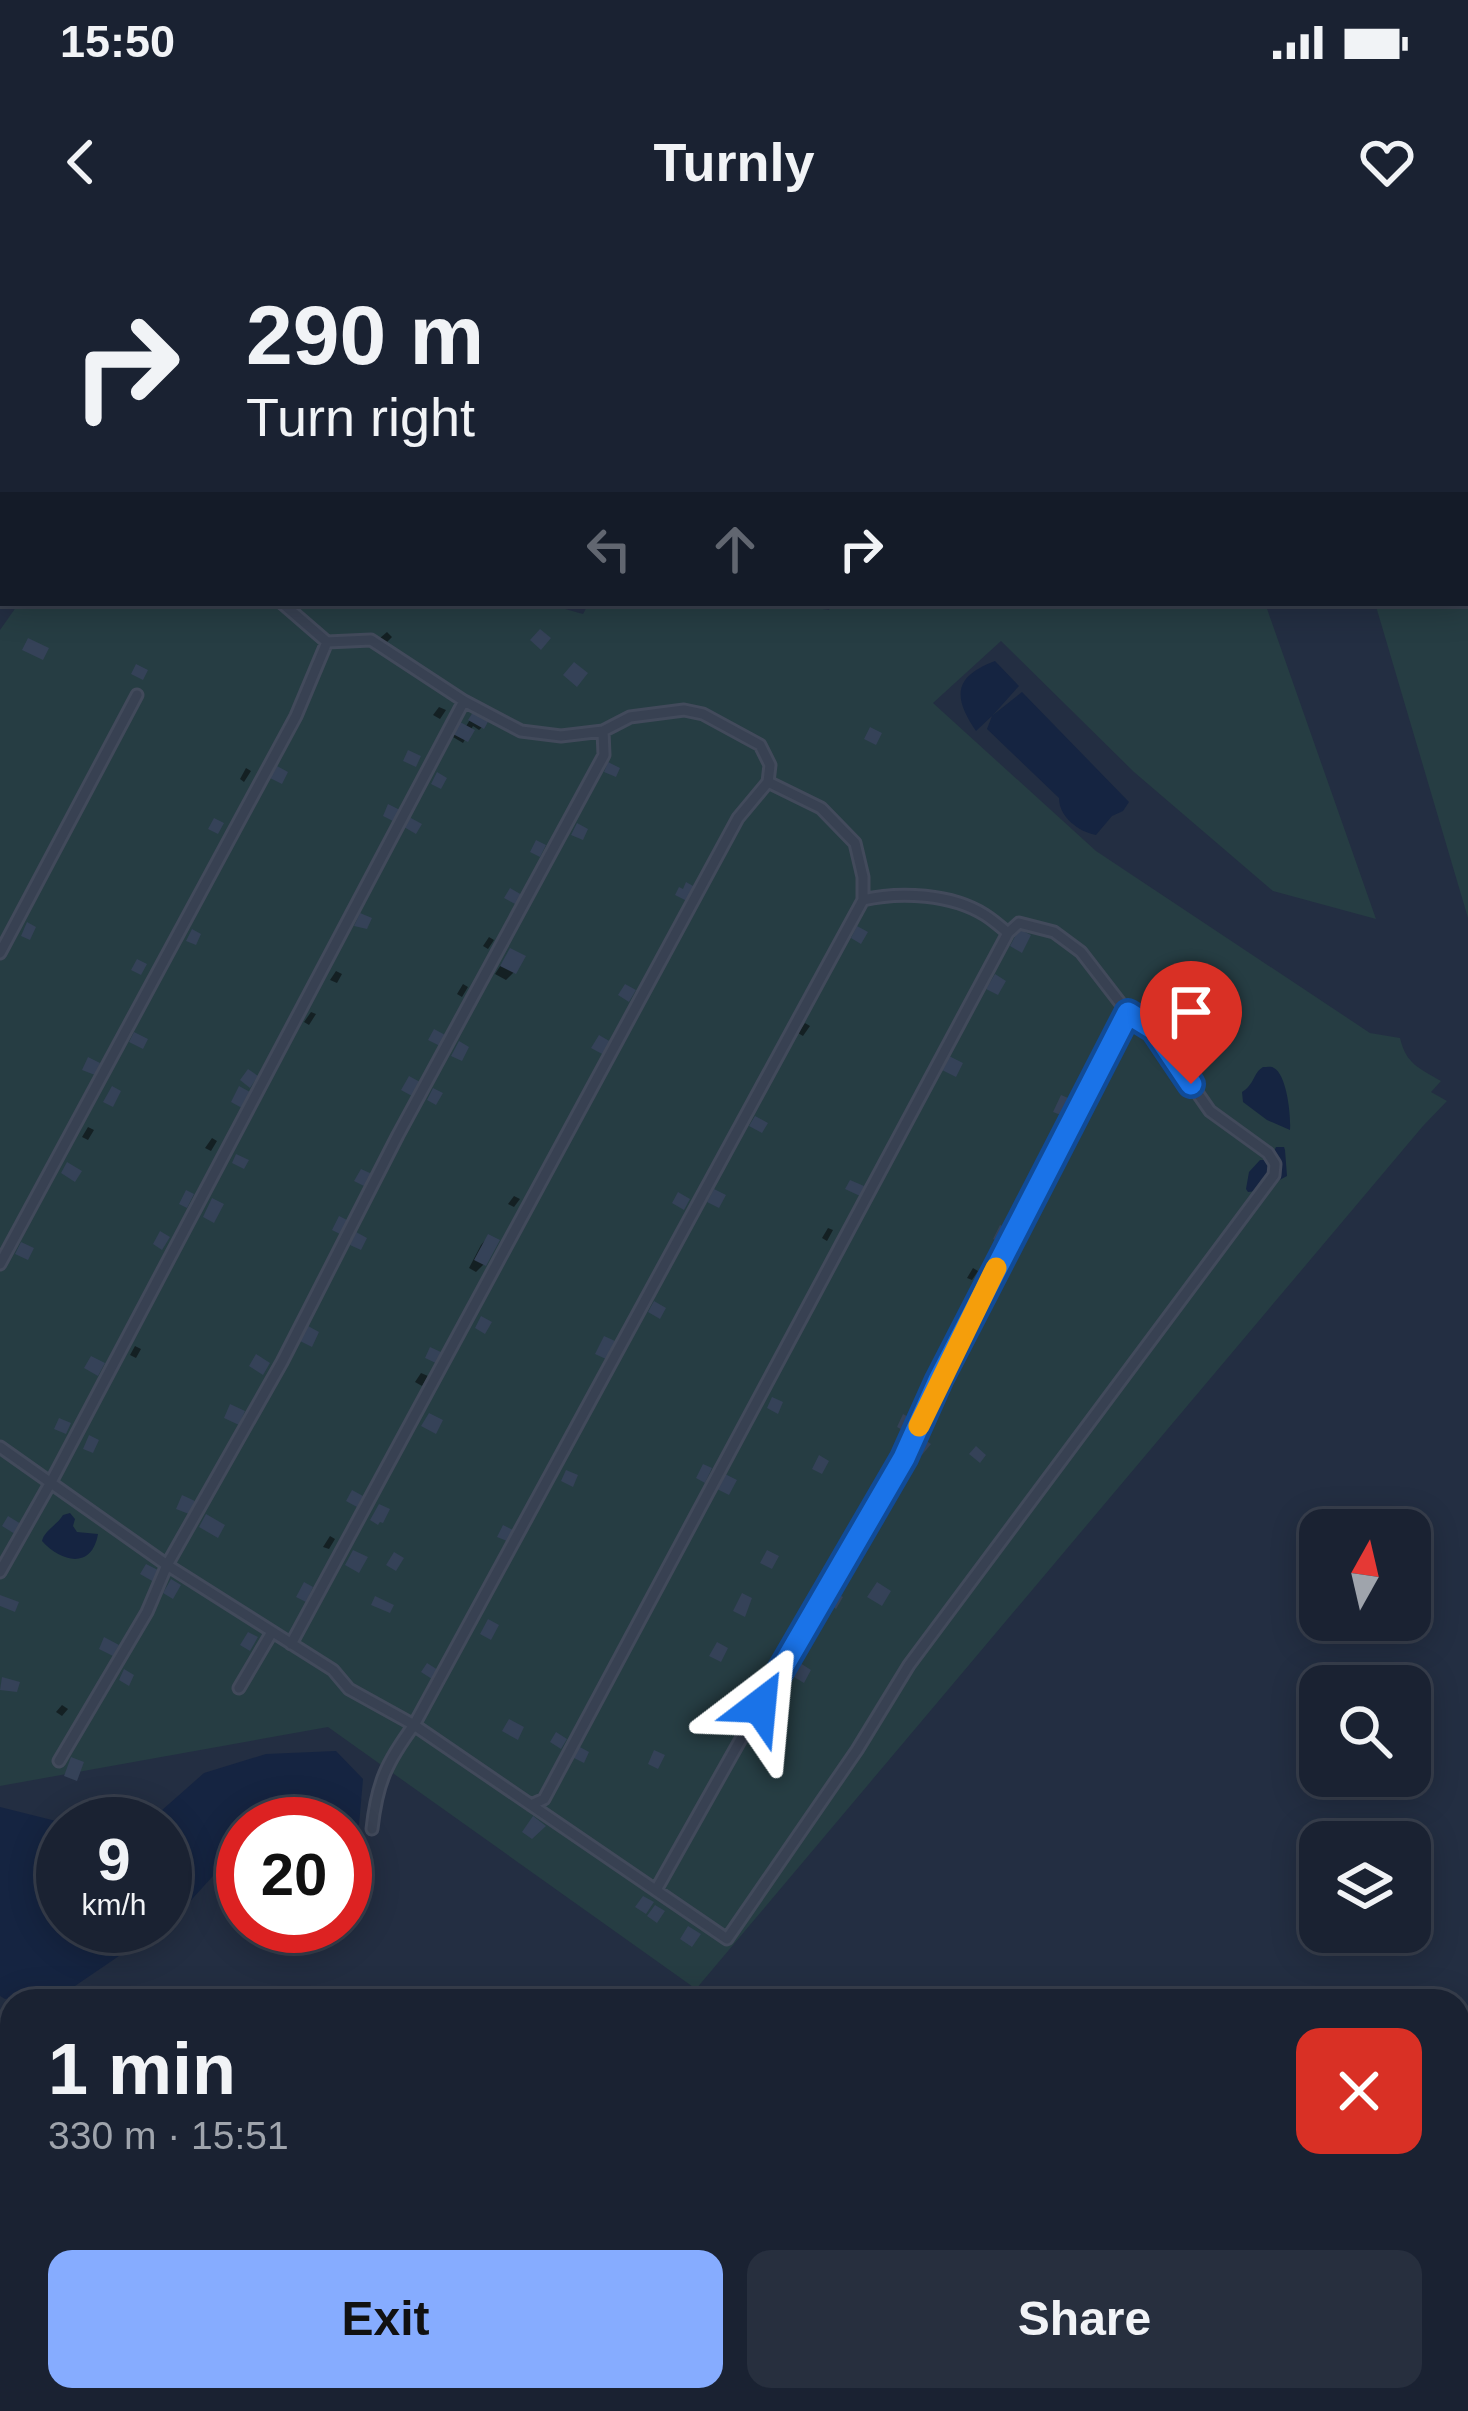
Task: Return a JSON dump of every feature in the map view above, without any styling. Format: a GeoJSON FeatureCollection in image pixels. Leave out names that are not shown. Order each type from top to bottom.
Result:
{"type":"FeatureCollection","features":[{"type":"Feature","properties":{"kind":"lane"},"geometry":{"type":"LineString","coordinates":[[285,606],[327,642],[370,640],[464,701],[521,731],[561,736],[602,731],[630,717],[684,710],[704,714],[760,745],[770,766],[768,782],[738,818],[291,1644]]}},
{"type":"Feature","properties":{"kind":"lane"},"geometry":{"type":"LineString","coordinates":[[0,1264],[296,716],[327,642]]}},
{"type":"Feature","properties":{"kind":"lane"},"geometry":{"type":"LineString","coordinates":[[0,953],[137,695]]}},
{"type":"Feature","properties":{"kind":"lane"},"geometry":{"type":"LineString","coordinates":[[0,1572],[464,701]]}},
{"type":"Feature","properties":{"kind":"lane"},"geometry":{"type":"LineString","coordinates":[[59,1761],[147,1612],[167,1565],[282,1362],[398,1135],[604,754],[602,731]]}},
{"type":"Feature","properties":{"kind":"lane"},"geometry":{"type":"LineString","coordinates":[[372,1828],[375,1794],[392,1756],[414,1725],[863,900],[855,843],[821,808],[768,782]]}},
{"type":"Feature","properties":{"kind":"lane"},"geometry":{"type":"LineString","coordinates":[[863,900],[883,895],[950,901],[982,913],[1008,933]]}},
{"type":"Feature","properties":{"kind":"lane"},"geometry":{"type":"LineString","coordinates":[[0,1447],[167,1565],[333,1670],[350,1689],[414,1725],[531,1805],[656,1890],[727,1939],[857,1750],[909,1665],[1274,1175],[1275,1164],[1268,1153],[1210,1111],[1154,1029],[1128,1013],[1081,952],[1054,932],[1019,923],[1008,933],[544,1798],[531,1805]]}},
{"type":"Feature","properties":{"kind":"lane"},"geometry":{"type":"LineString","coordinates":[[656,1890],[904,1458],[939,1380],[1128,1013]]}},
{"type":"Feature","properties":{"kind":"lane"},"geometry":{"type":"LineString","coordinates":[[239,1688],[272,1632]]}},
{"type":"Feature","properties":{"kind":"green space"},"geometry":{"type":"Polygon","coordinates":[[[17,606],[555,606],[583,614],[587,606],[829,610],[830,606],[1266,606],[1376,919],[1273,891],[1134,772],[1001,641],[933,703],[1096,851],[1370,1033],[1400,1038],[1410,1060],[1441,1081],[1431,1092],[1447,1101],[696,1989],[328,1727],[0,1786],[0,630],[17,606]]]}},
{"type":"Feature","properties":{"kind":"green space"},"geometry":{"type":"Polygon","coordinates":[[[1376,606],[1468,606],[1468,918],[1376,606]]]}},
{"type":"Feature","properties":{"kind":"water"},"geometry":{"type":"Polygon","coordinates":[[[995,661],[1019,686],[993,715],[1022,692],[1129,802],[1096,835],[1071,822],[1059,798],[987,729],[992,716],[976,731],[968,719],[961,698],[964,681],[995,661]]]}},
{"type":"Feature","properties":{"kind":"water"},"geometry":{"type":"Polygon","coordinates":[[[1263,1067],[1274,1068],[1282,1079],[1290,1130],[1243,1102],[1242,1092],[1263,1067]]]}},
{"type":"Feature","properties":{"kind":"water"},"geometry":{"type":"Polygon","coordinates":[[[1276,1147],[1284,1147],[1287,1176],[1248,1192],[1249,1172],[1260,1160],[1270,1160],[1276,1147]]]}},
{"type":"Feature","properties":{"kind":"water"},"geometry":{"type":"Polygon","coordinates":[[[70,1513],[77,1532],[98,1534],[90,1553],[75,1559],[58,1554],[42,1541],[70,1513]]]}},
{"type":"Feature","properties":{"kind":"water"},"geometry":{"type":"Polygon","coordinates":[[[336,1751],[363,1779],[361,1797],[216,1797],[216,1873],[192,1899],[192,1797],[177,1797],[204,1773],[266,1754],[336,1751]]]}},
{"type":"Feature","properties":{"kind":"water"},"geometry":{"type":"Polygon","coordinates":[[[0,1807],[36,1816],[36,1953],[123,1953],[66,1989],[0,1989],[0,1807]]]}},
{"type":"Feature","properties":{"kind":"building"},"geometry":{"type":"Polygon","coordinates":[[[540,629],[551,638],[541,650],[530,640],[540,629]]]}},
{"type":"Feature","properties":{"kind":"building"},"geometry":{"type":"Polygon","coordinates":[[[28,638],[49,648],[43,660],[22,650],[28,638]]]}},
{"type":"Feature","properties":{"kind":"building"},"geometry":{"type":"Polygon","coordinates":[[[574,662],[588,673],[577,687],[563,675],[574,662]]]}},
{"type":"Feature","properties":{"kind":"building"},"geometry":{"type":"Polygon","coordinates":[[[136,664],[148,670],[143,680],[131,674],[136,664]]]}},
{"type":"Feature","properties":{"kind":"building"},"geometry":{"type":"Polygon","coordinates":[[[473,712],[489,720],[484,729],[468,720],[473,712]]]}},
{"type":"Feature","properties":{"kind":"building"},"geometry":{"type":"Polygon","coordinates":[[[460,722],[475,730],[468,742],[453,734],[460,722]]]}},
{"type":"Feature","properties":{"kind":"building"},"geometry":{"type":"Polygon","coordinates":[[[870,727],[882,733],[876,745],[864,739],[870,727]]]}},
{"type":"Feature","properties":{"kind":"building"},"geometry":{"type":"Polygon","coordinates":[[[408,750],[421,756],[416,767],[403,761],[408,750]]]}},
{"type":"Feature","properties":{"kind":"building"},"geometry":{"type":"Polygon","coordinates":[[[608,762],[620,768],[616,777],[604,772],[608,762]]]}},
{"type":"Feature","properties":{"kind":"building"},"geometry":{"type":"Polygon","coordinates":[[[277,766],[288,772],[282,784],[270,778],[277,766]]]}},
{"type":"Feature","properties":{"kind":"building"},"geometry":{"type":"Polygon","coordinates":[[[437,772],[447,778],[441,789],[431,784],[437,772]]]}},
{"type":"Feature","properties":{"kind":"building"},"geometry":{"type":"Polygon","coordinates":[[[388,804],[400,810],[395,822],[383,816],[388,804]]]}},
{"type":"Feature","properties":{"kind":"building"},"geometry":{"type":"Polygon","coordinates":[[[409,817],[422,824],[416,834],[404,827],[409,817]]]}},
{"type":"Feature","properties":{"kind":"building"},"geometry":{"type":"Polygon","coordinates":[[[214,818],[224,823],[218,834],[208,829],[214,818]]]}},
{"type":"Feature","properties":{"kind":"building"},"geometry":{"type":"Polygon","coordinates":[[[577,823],[588,829],[583,840],[571,835],[577,823]]]}},
{"type":"Feature","properties":{"kind":"building"},"geometry":{"type":"Polygon","coordinates":[[[536,840],[546,845],[540,857],[530,852],[536,840]]]}},
{"type":"Feature","properties":{"kind":"building"},"geometry":{"type":"Polygon","coordinates":[[[686,882],[695,887],[687,901],[675,895],[686,882]]]}},
{"type":"Feature","properties":{"kind":"building"},"geometry":{"type":"Polygon","coordinates":[[[510,888],[522,895],[517,905],[504,898],[510,888]]]}},
{"type":"Feature","properties":{"kind":"building"},"geometry":{"type":"Polygon","coordinates":[[[360,913],[372,918],[367,929],[354,926],[360,913]]]}},
{"type":"Feature","properties":{"kind":"building"},"geometry":{"type":"Polygon","coordinates":[[[27,922],[36,927],[30,940],[21,936],[27,922]]]}},
{"type":"Feature","properties":{"kind":"building"},"geometry":{"type":"Polygon","coordinates":[[[857,926],[868,932],[861,944],[851,938],[857,926]]]}},
{"type":"Feature","properties":{"kind":"building"},"geometry":{"type":"Polygon","coordinates":[[[192,929],[201,934],[196,945],[186,941],[192,929]]]}},
{"type":"Feature","properties":{"kind":"building"},"geometry":{"type":"Polygon","coordinates":[[[1019,929],[1031,935],[1022,953],[1010,946],[1019,929]]]}},
{"type":"Feature","properties":{"kind":"building"},"geometry":{"type":"Polygon","coordinates":[[[510,948],[526,956],[516,974],[500,966],[510,948]]]}},
{"type":"Feature","properties":{"kind":"building"},"geometry":{"type":"Polygon","coordinates":[[[137,959],[147,964],[141,975],[131,970],[137,959]]]}},
{"type":"Feature","properties":{"kind":"building"},"geometry":{"type":"Polygon","coordinates":[[[995,974],[1006,981],[998,995],[986,989],[995,974]]]}},
{"type":"Feature","properties":{"kind":"building"},"geometry":{"type":"Polygon","coordinates":[[[625,984],[636,990],[629,1002],[618,995],[625,984]]]}},
{"type":"Feature","properties":{"kind":"building"},"geometry":{"type":"Polygon","coordinates":[[[434,1029],[447,1036],[442,1047],[428,1040],[434,1029]]]}},
{"type":"Feature","properties":{"kind":"building"},"geometry":{"type":"Polygon","coordinates":[[[134,1032],[148,1039],[143,1049],[129,1042],[134,1032]]]}},
{"type":"Feature","properties":{"kind":"building"},"geometry":{"type":"Polygon","coordinates":[[[599,1035],[611,1042],[604,1055],[591,1048],[599,1035]]]}},
{"type":"Feature","properties":{"kind":"building"},"geometry":{"type":"Polygon","coordinates":[[[459,1041],[469,1047],[462,1061],[451,1056],[459,1041]]]}},
{"type":"Feature","properties":{"kind":"building"},"geometry":{"type":"Polygon","coordinates":[[[949,1056],[963,1063],[956,1077],[942,1070],[949,1056]]]}},
{"type":"Feature","properties":{"kind":"building"},"geometry":{"type":"Polygon","coordinates":[[[88,1057],[100,1063],[95,1075],[82,1070],[88,1057]]]}},
{"type":"Feature","properties":{"kind":"building"},"geometry":{"type":"Polygon","coordinates":[[[248,1069],[258,1076],[250,1088],[240,1080],[248,1069]]]}},
{"type":"Feature","properties":{"kind":"building"},"geometry":{"type":"Polygon","coordinates":[[[409,1076],[420,1082],[412,1096],[401,1090],[409,1076]]]}},
{"type":"Feature","properties":{"kind":"building"},"geometry":{"type":"Polygon","coordinates":[[[112,1086],[121,1091],[113,1107],[103,1102],[112,1086]]]}},
{"type":"Feature","properties":{"kind":"building"},"geometry":{"type":"Polygon","coordinates":[[[239,1086],[250,1092],[242,1108],[231,1102],[239,1086]]]}},
{"type":"Feature","properties":{"kind":"building"},"geometry":{"type":"Polygon","coordinates":[[[433,1088],[443,1093],[436,1105],[427,1100],[433,1088]]]}},
{"type":"Feature","properties":{"kind":"building"},"geometry":{"type":"Polygon","coordinates":[[[1061,1095],[1073,1100],[1066,1117],[1053,1112],[1061,1095]]]}},
{"type":"Feature","properties":{"kind":"building"},"geometry":{"type":"Polygon","coordinates":[[[755,1116],[768,1123],[762,1133],[749,1126],[755,1116]]]}},
{"type":"Feature","properties":{"kind":"building"},"geometry":{"type":"Polygon","coordinates":[[[236,1154],[249,1160],[244,1169],[232,1163],[236,1154]]]}},
{"type":"Feature","properties":{"kind":"building"},"geometry":{"type":"Polygon","coordinates":[[[67,1162],[82,1171],[75,1182],[61,1173],[67,1162]]]}},
{"type":"Feature","properties":{"kind":"building"},"geometry":{"type":"Polygon","coordinates":[[[361,1169],[372,1174],[366,1187],[354,1181],[361,1169]]]}},
{"type":"Feature","properties":{"kind":"building"},"geometry":{"type":"Polygon","coordinates":[[[850,1180],[864,1186],[860,1196],[845,1189],[850,1180]]]}},
{"type":"Feature","properties":{"kind":"building"},"geometry":{"type":"Polygon","coordinates":[[[714,1189],[726,1195],[719,1208],[707,1202],[714,1189]]]}},
{"type":"Feature","properties":{"kind":"building"},"geometry":{"type":"Polygon","coordinates":[[[186,1190],[194,1194],[187,1208],[179,1204],[186,1190]]]}},
{"type":"Feature","properties":{"kind":"building"},"geometry":{"type":"Polygon","coordinates":[[[678,1192],[690,1199],[684,1210],[672,1203],[678,1192]]]}},
{"type":"Feature","properties":{"kind":"building"},"geometry":{"type":"Polygon","coordinates":[[[212,1198],[224,1204],[214,1223],[203,1217],[212,1198]]]}},
{"type":"Feature","properties":{"kind":"building"},"geometry":{"type":"Polygon","coordinates":[[[339,1216],[347,1220],[340,1234],[332,1230],[339,1216]]]}},
{"type":"Feature","properties":{"kind":"building"},"geometry":{"type":"Polygon","coordinates":[[[1000,1225],[1011,1230],[1004,1245],[993,1239],[1000,1225]]]}},
{"type":"Feature","properties":{"kind":"building"},"geometry":{"type":"Polygon","coordinates":[[[160,1231],[170,1237],[162,1250],[153,1244],[160,1231]]]}},
{"type":"Feature","properties":{"kind":"building"},"geometry":{"type":"Polygon","coordinates":[[[356,1232],[367,1238],[361,1250],[350,1245],[356,1232]]]}},
{"type":"Feature","properties":{"kind":"building"},"geometry":{"type":"Polygon","coordinates":[[[488,1234],[500,1240],[486,1266],[474,1260],[488,1234]]]}},
{"type":"Feature","properties":{"kind":"building"},"geometry":{"type":"Polygon","coordinates":[[[21,1242],[34,1248],[28,1260],[15,1254],[21,1242]]]}},
{"type":"Feature","properties":{"kind":"building"},"geometry":{"type":"Polygon","coordinates":[[[654,1301],[666,1308],[660,1319],[648,1312],[654,1301]]]}},
{"type":"Feature","properties":{"kind":"building"},"geometry":{"type":"Polygon","coordinates":[[[481,1316],[492,1322],[485,1334],[475,1328],[481,1316]]]}},
{"type":"Feature","properties":{"kind":"building"},"geometry":{"type":"Polygon","coordinates":[[[308,1326],[319,1332],[312,1347],[300,1341],[308,1326]]]}},
{"type":"Feature","properties":{"kind":"building"},"geometry":{"type":"Polygon","coordinates":[[[604,1336],[615,1341],[606,1359],[595,1354],[604,1336]]]}},
{"type":"Feature","properties":{"kind":"building"},"geometry":{"type":"Polygon","coordinates":[[[430,1347],[443,1353],[438,1364],[425,1358],[430,1347]]]}},
{"type":"Feature","properties":{"kind":"building"},"geometry":{"type":"Polygon","coordinates":[[[256,1354],[270,1363],[263,1375],[249,1366],[256,1354]]]}},
{"type":"Feature","properties":{"kind":"building"},"geometry":{"type":"Polygon","coordinates":[[[91,1356],[105,1363],[98,1376],[84,1368],[91,1356]]]}},
{"type":"Feature","properties":{"kind":"building"},"geometry":{"type":"Polygon","coordinates":[[[772,1397],[783,1402],[778,1414],[767,1408],[772,1397]]]}},
{"type":"Feature","properties":{"kind":"building"},"geometry":{"type":"Polygon","coordinates":[[[230,1404],[245,1411],[239,1425],[224,1418],[230,1404]]]}},
{"type":"Feature","properties":{"kind":"building"},"geometry":{"type":"Polygon","coordinates":[[[429,1413],[443,1420],[436,1434],[421,1426],[429,1413]]]}},
{"type":"Feature","properties":{"kind":"building"},"geometry":{"type":"Polygon","coordinates":[[[903,1414],[912,1419],[906,1432],[897,1427],[903,1414]]]}},
{"type":"Feature","properties":{"kind":"building"},"geometry":{"type":"Polygon","coordinates":[[[59,1418],[71,1423],[66,1434],[54,1429],[59,1418]]]}},
{"type":"Feature","properties":{"kind":"building"},"geometry":{"type":"Polygon","coordinates":[[[89,1435],[99,1440],[93,1453],[83,1449],[89,1435]]]}},
{"type":"Feature","properties":{"kind":"building"},"geometry":{"type":"Polygon","coordinates":[[[922,1438],[931,1444],[922,1455],[914,1448],[922,1438]]]}},
{"type":"Feature","properties":{"kind":"building"},"geometry":{"type":"Polygon","coordinates":[[[976,1446],[986,1455],[980,1463],[969,1454],[976,1446]]]}},
{"type":"Feature","properties":{"kind":"building"},"geometry":{"type":"Polygon","coordinates":[[[819,1455],[829,1461],[822,1474],[812,1469],[819,1455]]]}},
{"type":"Feature","properties":{"kind":"building"},"geometry":{"type":"Polygon","coordinates":[[[703,1464],[712,1468],[705,1483],[696,1478],[703,1464]]]}},
{"type":"Feature","properties":{"kind":"building"},"geometry":{"type":"Polygon","coordinates":[[[566,1470],[578,1475],[573,1487],[561,1481],[566,1470]]]}},
{"type":"Feature","properties":{"kind":"building"},"geometry":{"type":"Polygon","coordinates":[[[725,1474],[737,1480],[729,1495],[717,1489],[725,1474]]]}},
{"type":"Feature","properties":{"kind":"building"},"geometry":{"type":"Polygon","coordinates":[[[352,1490],[363,1496],[357,1507],[346,1501],[352,1490]]]}},
{"type":"Feature","properties":{"kind":"building"},"geometry":{"type":"Polygon","coordinates":[[[182,1495],[195,1501],[189,1514],[176,1509],[182,1495]]]}},
{"type":"Feature","properties":{"kind":"building"},"geometry":{"type":"Polygon","coordinates":[[[379,1504],[390,1509],[378,1525],[370,1520],[379,1504]]]}},
{"type":"Feature","properties":{"kind":"building"},"geometry":{"type":"Polygon","coordinates":[[[206,1514],[225,1525],[218,1538],[199,1527],[206,1514]]]}},
{"type":"Feature","properties":{"kind":"building"},"geometry":{"type":"Polygon","coordinates":[[[8,1516],[21,1524],[15,1534],[2,1526],[8,1516]]]}},
{"type":"Feature","properties":{"kind":"building"},"geometry":{"type":"Polygon","coordinates":[[[503,1525],[513,1530],[507,1541],[497,1537],[503,1525]]]}},
{"type":"Feature","properties":{"kind":"building"},"geometry":{"type":"Polygon","coordinates":[[[353,1550],[368,1557],[359,1573],[345,1565],[353,1550]]]}},
{"type":"Feature","properties":{"kind":"building"},"geometry":{"type":"Polygon","coordinates":[[[767,1550],[779,1556],[772,1569],[760,1563],[767,1550]]]}},
{"type":"Feature","properties":{"kind":"building"},"geometry":{"type":"Polygon","coordinates":[[[394,1552],[404,1558],[396,1571],[386,1565],[394,1552]]]}},
{"type":"Feature","properties":{"kind":"building"},"geometry":{"type":"Polygon","coordinates":[[[146,1564],[160,1571],[154,1582],[140,1574],[146,1564]]]}},
{"type":"Feature","properties":{"kind":"building"},"geometry":{"type":"Polygon","coordinates":[[[171,1579],[181,1585],[173,1599],[163,1593],[171,1579]]]}},
{"type":"Feature","properties":{"kind":"building"},"geometry":{"type":"Polygon","coordinates":[[[304,1582],[313,1587],[306,1602],[296,1597],[304,1582]]]}},
{"type":"Feature","properties":{"kind":"building"},"geometry":{"type":"Polygon","coordinates":[[[877,1582],[891,1591],[882,1606],[867,1597],[877,1582]]]}},
{"type":"Feature","properties":{"kind":"building"},"geometry":{"type":"Polygon","coordinates":[[[832,1590],[843,1597],[836,1609],[825,1601],[832,1590]]]}},
{"type":"Feature","properties":{"kind":"building"},"geometry":{"type":"Polygon","coordinates":[[[742,1593],[752,1598],[745,1617],[733,1611],[742,1593]]]}},
{"type":"Feature","properties":{"kind":"building"},"geometry":{"type":"Polygon","coordinates":[[[0,1595],[19,1602],[15,1612],[0,1606],[0,1595]]]}},
{"type":"Feature","properties":{"kind":"building"},"geometry":{"type":"Polygon","coordinates":[[[375,1596],[394,1605],[390,1613],[371,1605],[375,1596]]]}},
{"type":"Feature","properties":{"kind":"building"},"geometry":{"type":"Polygon","coordinates":[[[488,1619],[499,1625],[491,1640],[480,1634],[488,1619]]]}},
{"type":"Feature","properties":{"kind":"building"},"geometry":{"type":"Polygon","coordinates":[[[248,1632],[258,1637],[250,1651],[240,1645],[248,1632]]]}},
{"type":"Feature","properties":{"kind":"building"},"geometry":{"type":"Polygon","coordinates":[[[104,1637],[119,1645],[113,1656],[99,1649],[104,1637]]]}},
{"type":"Feature","properties":{"kind":"building"},"geometry":{"type":"Polygon","coordinates":[[[717,1642],[728,1648],[721,1662],[709,1656],[717,1642]]]}},
{"type":"Feature","properties":{"kind":"building"},"geometry":{"type":"Polygon","coordinates":[[[797,1661],[811,1670],[804,1683],[789,1674],[797,1661]]]}},
{"type":"Feature","properties":{"kind":"building"},"geometry":{"type":"Polygon","coordinates":[[[427,1663],[438,1670],[432,1679],[421,1672],[427,1663]]]}},
{"type":"Feature","properties":{"kind":"building"},"geometry":{"type":"Polygon","coordinates":[[[124,1669],[134,1675],[129,1686],[119,1680],[124,1669]]]}},
{"type":"Feature","properties":{"kind":"building"},"geometry":{"type":"Polygon","coordinates":[[[2,1677],[20,1682],[17,1692],[0,1690],[2,1677]]]}},
{"type":"Feature","properties":{"kind":"building"},"geometry":{"type":"Polygon","coordinates":[[[765,1713],[778,1720],[771,1733],[758,1726],[765,1713]]]}},
{"type":"Feature","properties":{"kind":"building"},"geometry":{"type":"Polygon","coordinates":[[[509,1719],[524,1727],[518,1740],[502,1731],[509,1719]]]}},
{"type":"Feature","properties":{"kind":"building"},"geometry":{"type":"Polygon","coordinates":[[[556,1732],[567,1739],[561,1749],[550,1742],[556,1732]]]}},
{"type":"Feature","properties":{"kind":"building"},"geometry":{"type":"Polygon","coordinates":[[[578,1746],[589,1752],[584,1763],[572,1757],[578,1746]]]}},
{"type":"Feature","properties":{"kind":"building"},"geometry":{"type":"Polygon","coordinates":[[[654,1750],[665,1755],[658,1769],[648,1764],[654,1750]]]}},
{"type":"Feature","properties":{"kind":"building"},"geometry":{"type":"Polygon","coordinates":[[[71,1757],[84,1762],[77,1781],[64,1776],[71,1757]]]}},
{"type":"Feature","properties":{"kind":"building"},"geometry":{"type":"Polygon","coordinates":[[[533,1816],[546,1826],[532,1839],[522,1832],[533,1816]]]}},
{"type":"Feature","properties":{"kind":"building"},"geometry":{"type":"Polygon","coordinates":[[[643,1896],[654,1902],[646,1914],[635,1907],[643,1896]]]}},
{"type":"Feature","properties":{"kind":"building"},"geometry":{"type":"Polygon","coordinates":[[[655,1905],[665,1911],[657,1923],[647,1916],[655,1905]]]}},
{"type":"Feature","properties":{"kind":"building"},"geometry":{"type":"Polygon","coordinates":[[[688,1926],[701,1934],[692,1947],[680,1939],[688,1926]]]}},
{"type":"Feature","properties":{"kind":"slow traffic"},"geometry":{"type":"LineString","coordinates":[[919,1426],[996,1268]]}},
{"type":"Feature","properties":{"kind":"route"},"geometry":{"type":"LineString","coordinates":[[760,1706],[904,1458],[939,1380],[1128,1013],[1154,1029],[1191,1084]]}}]}
